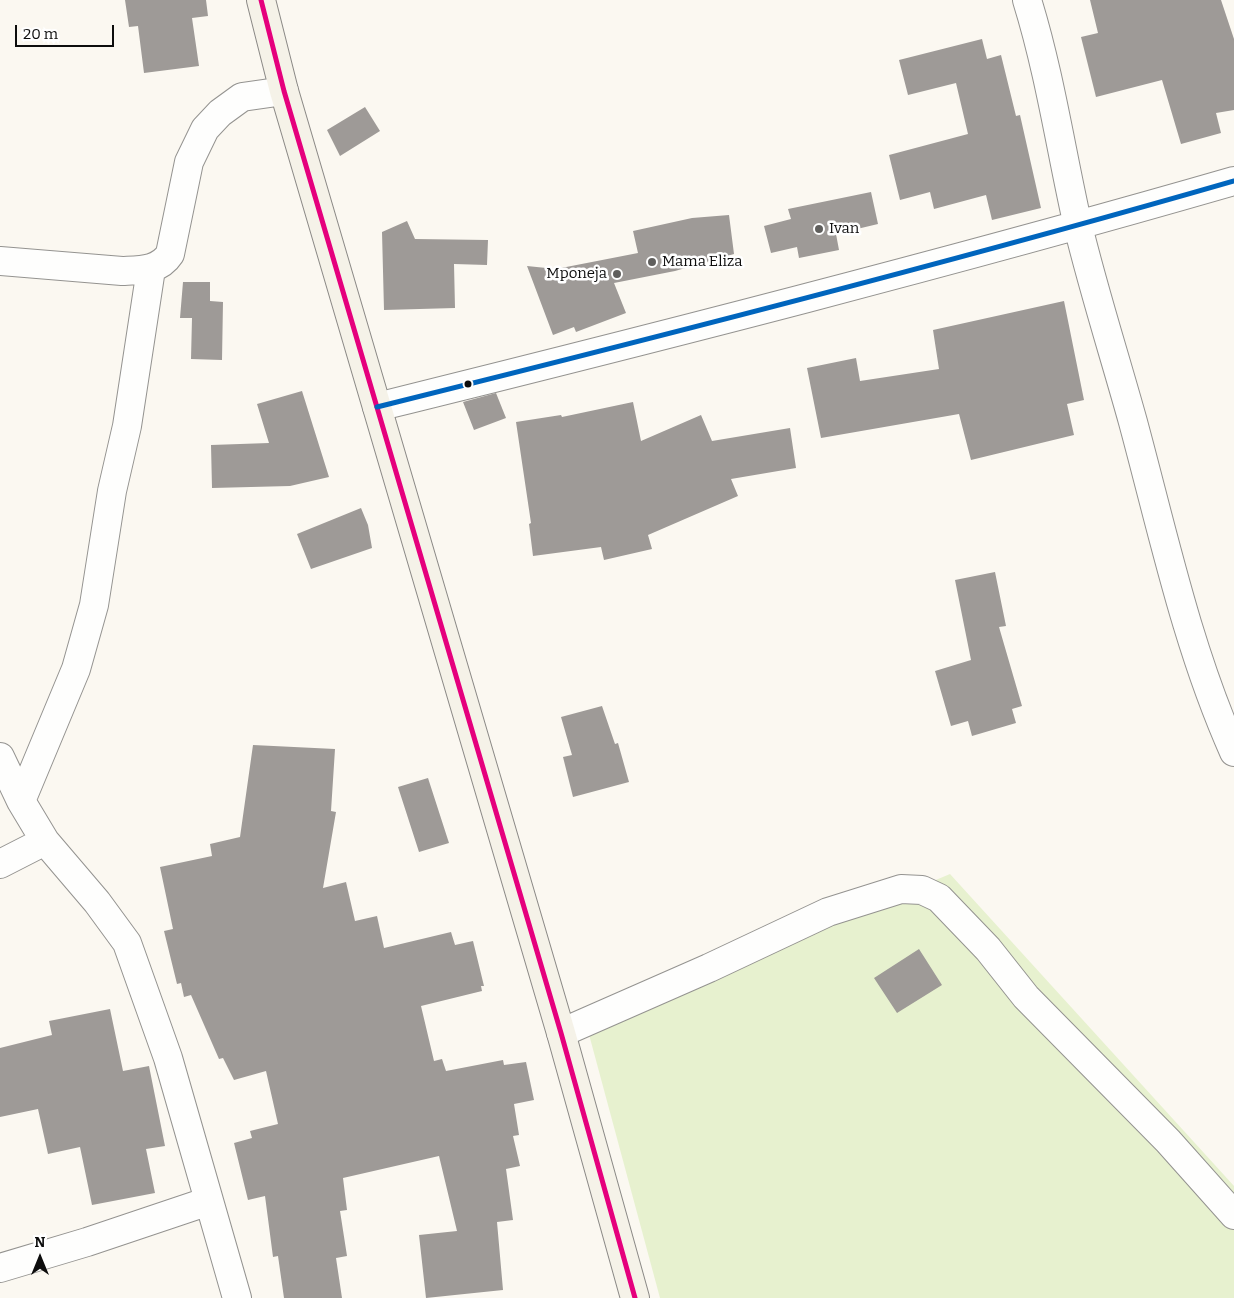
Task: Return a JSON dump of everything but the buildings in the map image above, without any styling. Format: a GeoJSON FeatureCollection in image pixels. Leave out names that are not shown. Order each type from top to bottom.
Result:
{"type":"FeatureCollection","features":[{"type":"Feature","properties":{"kind":"street"},"geometry":{"type":"LineString","coordinates":[[260,0],[284,91],[561,1033],[635,1298]]}},
{"type":"Feature","properties":{"kind":"street"},"geometry":{"type":"LineString","coordinates":[[1027,0],[1039,38],[1078,226],[1200,668],[1234,752]]}},
{"type":"Feature","properties":{"kind":"street"},"geometry":{"type":"LineString","coordinates":[[0,261],[114,271],[151,269],[165,262],[170,254],[189,162],[205,129],[220,113],[242,98],[284,91]]}},
{"type":"Feature","properties":{"kind":"street"},"geometry":{"type":"LineString","coordinates":[[377,407],[697,328],[1078,226],[1234,181]]}},
{"type":"Feature","properties":{"kind":"street"},"geometry":{"type":"LineString","coordinates":[[21,800],[76,669],[94,605],[110,500],[129,416],[151,269]]}},
{"type":"Feature","properties":{"kind":"street"},"geometry":{"type":"LineString","coordinates":[[0,757],[44,841],[97,902],[127,943],[168,1058],[237,1298]]}},
{"type":"Feature","properties":{"kind":"street"},"geometry":{"type":"LineString","coordinates":[[0,864],[44,841]]}},
{"type":"Feature","properties":{"kind":"street"},"geometry":{"type":"LineString","coordinates":[[561,1033],[709,968],[828,912],[901,889],[922,890],[939,898],[988,949],[1026,997],[1168,1141],[1234,1215]]}},
{"type":"Feature","properties":{"kind":"street"},"geometry":{"type":"LineString","coordinates":[[0,1268],[87,1242],[209,1200]]}},
{"type":"Feature","properties":{"kind":"green space"},"geometry":{"type":"Polygon","coordinates":[[[950,874],[1234,1186],[1234,1298],[660,1298],[587,1027],[950,874]]]}},
{"type":"Feature","properties":{"kind":"transit line"},"geometry":{"type":"LineString","coordinates":[[261,0],[284,91],[561,1033],[635,1298]]}},
{"type":"Feature","properties":{"kind":"transit line"},"geometry":{"type":"LineString","coordinates":[[377,407],[807,298],[1021,241],[1234,181]]}},
{"type":"Feature","properties":{"kind":"place","name":"Ivan"},"geometry":{"type":"Point","coordinates":[819,229]}},
{"type":"Feature","properties":{"kind":"place","name":"Mama Eliza"},"geometry":{"type":"Point","coordinates":[652,262]}},
{"type":"Feature","properties":{"kind":"place","name":"Mponeja"},"geometry":{"type":"Point","coordinates":[617,274]}}]}
